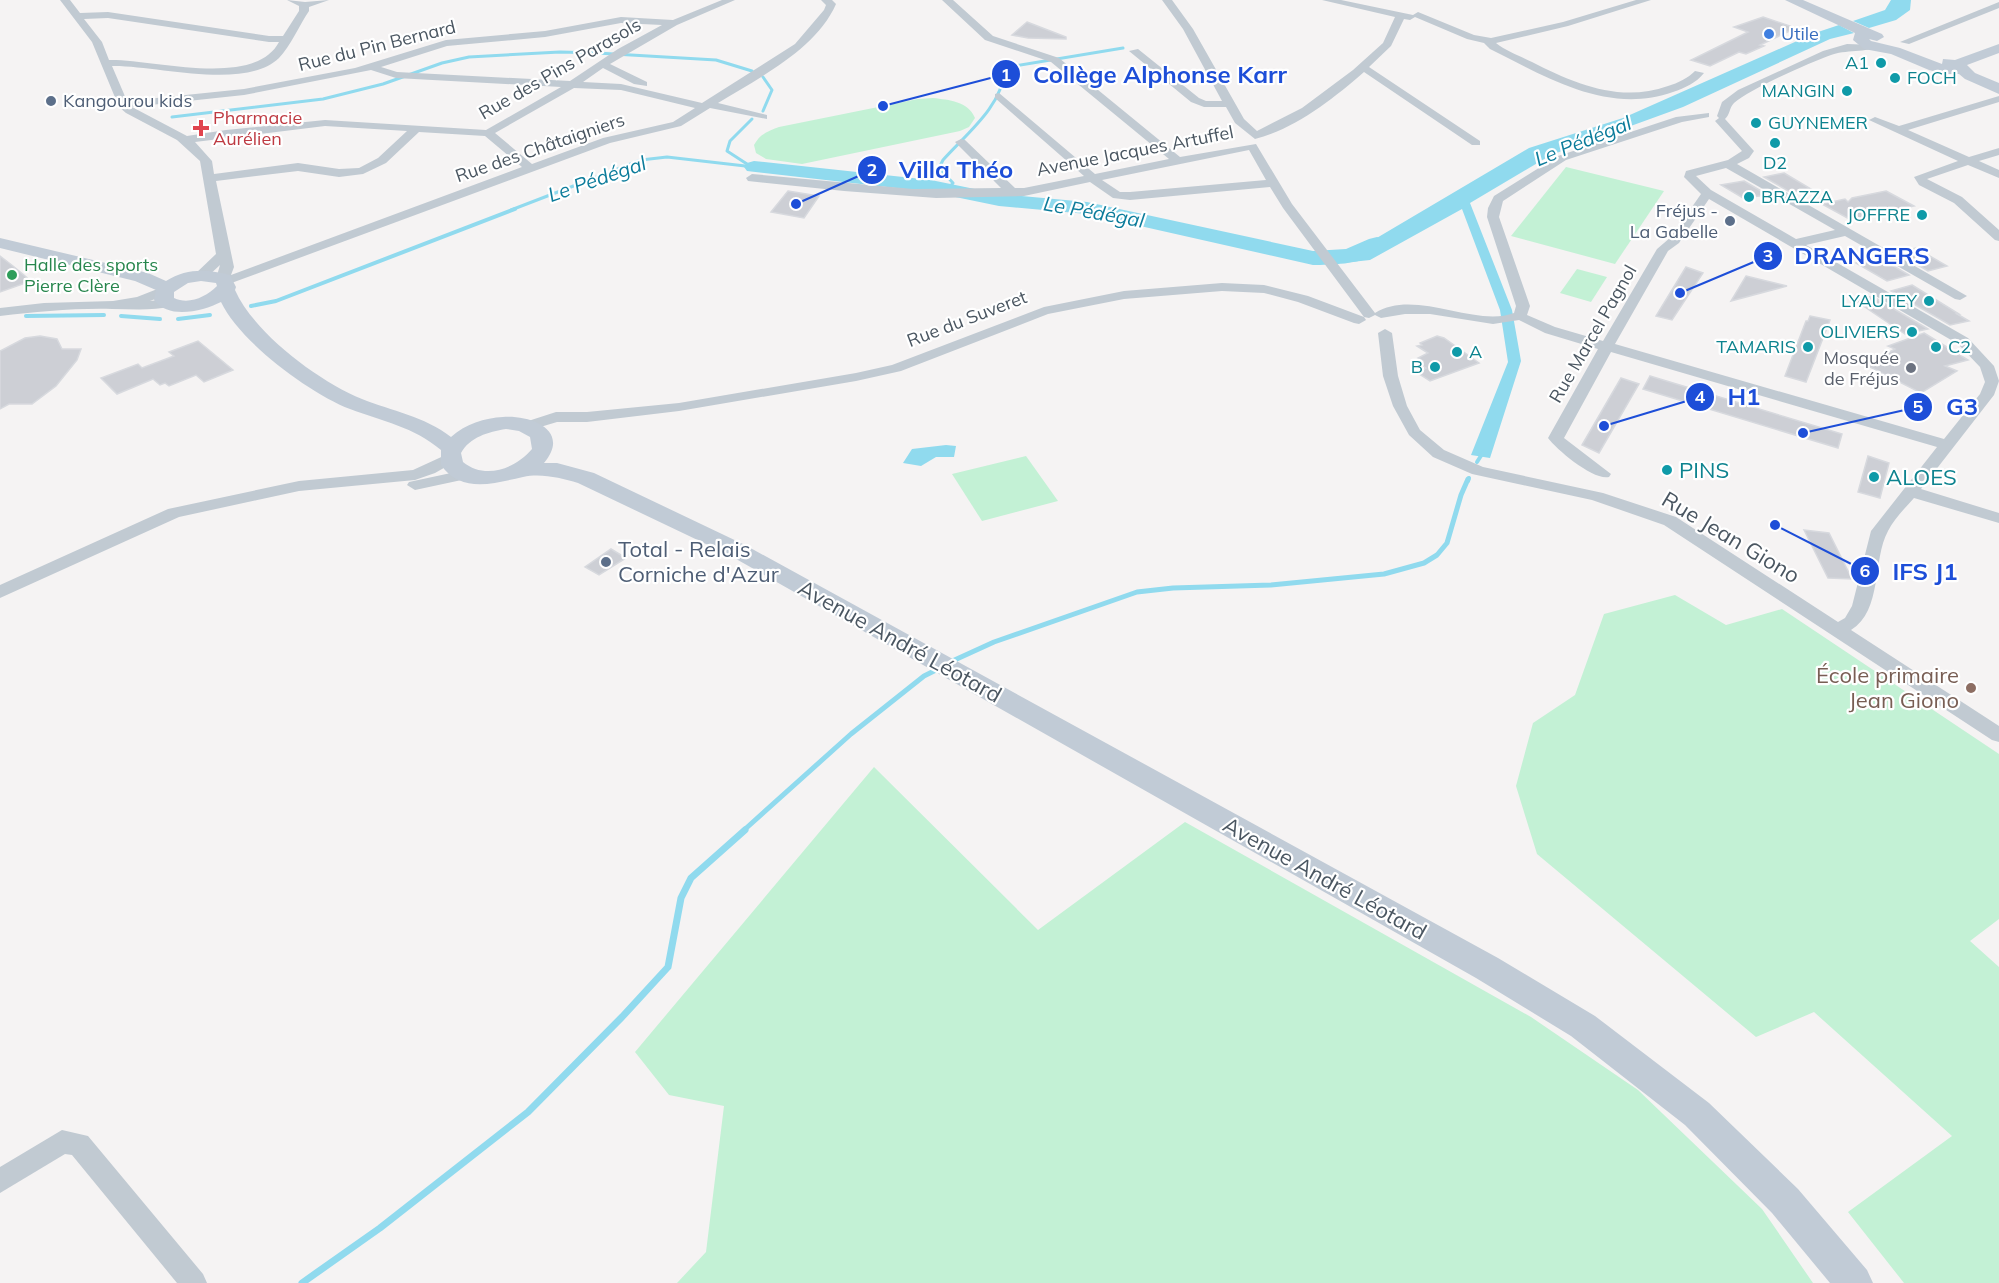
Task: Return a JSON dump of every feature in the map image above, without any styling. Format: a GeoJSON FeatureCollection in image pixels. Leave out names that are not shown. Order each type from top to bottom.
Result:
{"type":"FeatureCollection","features":[{"type":"Feature","properties":{"kind":"main road"},"geometry":{"type":"LineString","coordinates":[[1792,0],[1842,22],[1875,40],[1949,66],[1999,91]]}},
{"type":"Feature","properties":{"kind":"main road"},"geometry":{"type":"LineString","coordinates":[[1949,66],[1999,48]]}},
{"type":"Feature","properties":{"kind":"main road"},"geometry":{"type":"LineString","coordinates":[[0,243],[141,277],[170,290],[193,305],[215,308],[240,319],[270,346],[340,398],[409,422],[437,436],[451,453],[457,470],[465,475]]}},
{"type":"Feature","properties":{"kind":"main road"},"geometry":{"type":"LineString","coordinates":[[170,290],[201,275],[225,283],[240,319]]}},
{"type":"Feature","properties":{"kind":"main road"},"geometry":{"type":"LineString","coordinates":[[193,305],[213,299],[225,283]]}},
{"type":"Feature","properties":{"kind":"main road"},"geometry":{"type":"LineString","coordinates":[[409,422],[482,428]]}},
{"type":"Feature","properties":{"kind":"main road"},"geometry":{"type":"LineString","coordinates":[[451,453],[464,436],[482,428],[506,423],[538,436],[538,457],[521,470]]}},
{"type":"Feature","properties":{"kind":"main road","name":"Avenue André Léotard"},"geometry":{"type":"LineString","coordinates":[[538,436],[557,456],[605,475],[726,539],[737,550]]}},
{"type":"Feature","properties":{"kind":"main road","name":"Avenue André Léotard"},"geometry":{"type":"LineString","coordinates":[[465,475],[492,477],[521,470],[558,470],[586,478],[737,550],[1477,962],[1583,1026],[1697,1114],[1785,1201],[1854,1283]]}},
{"type":"Feature","properties":{"kind":"street"},"geometry":{"type":"LineString","coordinates":[[65,0],[97,42],[123,105],[130,111],[186,140],[197,148],[206,161],[227,267],[225,283]]}},
{"type":"Feature","properties":{"kind":"street"},"geometry":{"type":"LineString","coordinates":[[292,0],[304,5],[324,0]]}},
{"type":"Feature","properties":{"kind":"street","name":"Rue des Pins Parasols"},"geometry":{"type":"LineString","coordinates":[[186,140],[305,124],[488,133],[622,51],[674,23],[730,0]]}},
{"type":"Feature","properties":{"kind":"street","name":"Rue des Châtaigniers"},"geometry":{"type":"LineString","coordinates":[[225,283],[607,140],[677,124],[799,46],[828,11],[831,4],[826,0]]}},
{"type":"Feature","properties":{"kind":"street"},"geometry":{"type":"LineString","coordinates":[[947,0],[994,42],[1055,60],[1178,161]]}},
{"type":"Feature","properties":{"kind":"street","name":"Rue Jean Giono"},"geometry":{"type":"LineString","coordinates":[[1167,0],[1188,30],[1239,122],[1254,141],[1272,183],[1375,324],[1385,345],[1398,404],[1409,427],[1424,444],[1460,464],[1629,505],[1670,521],[1999,735]]}},
{"type":"Feature","properties":{"kind":"street"},"geometry":{"type":"LineString","coordinates":[[1327,0],[1402,10],[1471,37],[1488,41],[1565,24],[1646,0]]}},
{"type":"Feature","properties":{"kind":"street"},"geometry":{"type":"LineString","coordinates":[[105,63],[125,62],[201,70],[239,70],[267,62],[275,56],[304,11],[304,5]]}},
{"type":"Feature","properties":{"kind":"street"},"geometry":{"type":"LineString","coordinates":[[1519,320],[1531,309],[1500,219],[1503,203],[1518,190],[1577,157],[1679,123],[1714,117],[1730,100],[1742,92],[1833,51],[1999,5]]}},
{"type":"Feature","properties":{"kind":"street","name":"Avenue Jacques Artuffel"},"geometry":{"type":"LineString","coordinates":[[752,178],[851,188],[949,194],[984,191],[1024,192],[1178,161],[1254,141],[1299,114],[1386,46],[1402,10]]}},
{"type":"Feature","properties":{"kind":"street"},"geometry":{"type":"LineString","coordinates":[[78,16],[108,15],[269,39],[286,39]]}},
{"type":"Feature","properties":{"kind":"street","name":"Rue du Pin Bernard"},"geometry":{"type":"LineString","coordinates":[[123,105],[244,92],[372,67],[446,43],[545,34],[621,20],[674,23]]}},
{"type":"Feature","properties":{"kind":"street"},"geometry":{"type":"LineString","coordinates":[[1488,41],[1494,47],[1583,89],[1608,95],[1649,97],[1666,92],[1699,73]]}},
{"type":"Feature","properties":{"kind":"street"},"geometry":{"type":"LineString","coordinates":[[1134,51],[1195,100],[1204,104],[1228,104]]}},
{"type":"Feature","properties":{"kind":"street"},"geometry":{"type":"LineString","coordinates":[[605,61],[632,81],[707,104]]}},
{"type":"Feature","properties":{"kind":"street"},"geometry":{"type":"LineString","coordinates":[[372,67],[396,75],[621,87],[763,117]]}},
{"type":"Feature","properties":{"kind":"street"},"geometry":{"type":"LineString","coordinates":[[1361,67],[1373,72],[1476,143]]}},
{"type":"Feature","properties":{"kind":"street"},"geometry":{"type":"LineString","coordinates":[[621,87],[632,81]]}},
{"type":"Feature","properties":{"kind":"street"},"geometry":{"type":"LineString","coordinates":[[999,96],[1111,192],[1130,196],[1272,183]]}},
{"type":"Feature","properties":{"kind":"street"},"geometry":{"type":"LineString","coordinates":[[1898,130],[1999,99]]}},
{"type":"Feature","properties":{"kind":"street"},"geometry":{"type":"LineString","coordinates":[[1714,117],[1748,151],[1745,158],[1701,169],[1690,174],[1690,177],[1707,193],[1963,341],[1987,366],[1992,382],[1987,395],[1946,445],[1913,492],[1879,531],[1861,607],[1851,622],[1838,630]]}},
{"type":"Feature","properties":{"kind":"street"},"geometry":{"type":"LineString","coordinates":[[1875,120],[1999,174]]}},
{"type":"Feature","properties":{"kind":"street"},"geometry":{"type":"LineString","coordinates":[[1239,122],[1278,127]]}},
{"type":"Feature","properties":{"kind":"street"},"geometry":{"type":"LineString","coordinates":[[211,178],[298,167],[344,173],[358,172],[374,167],[388,158],[416,129]]}},
{"type":"Feature","properties":{"kind":"street"},"geometry":{"type":"LineString","coordinates":[[488,133],[531,169]]}},
{"type":"Feature","properties":{"kind":"street"},"geometry":{"type":"LineString","coordinates":[[961,142],[1011,191]]}},
{"type":"Feature","properties":{"kind":"street"},"geometry":{"type":"LineString","coordinates":[[1999,151],[1920,177],[1923,182],[1958,200],[1999,237]]}},
{"type":"Feature","properties":{"kind":"street"},"geometry":{"type":"LineString","coordinates":[[1726,163],[1960,296]]}},
{"type":"Feature","properties":{"kind":"street","name":"Rue Marcel Pagnol"},"geometry":{"type":"LineString","coordinates":[[1602,474],[1561,445],[1556,438],[1650,269],[1663,249],[1675,240],[1707,193]]}},
{"type":"Feature","properties":{"kind":"street"},"geometry":{"type":"LineString","coordinates":[[1797,243],[1845,232]]}},
{"type":"Feature","properties":{"kind":"street"},"geometry":{"type":"LineString","coordinates":[[201,275],[223,255]]}},
{"type":"Feature","properties":{"kind":"street","name":"Rue du Suveret"},"geometry":{"type":"LineString","coordinates":[[538,436],[563,424],[587,417],[679,406],[856,377],[896,368],[1044,311],[1124,295],[1222,287],[1254,288],[1287,294],[1375,324]]}},
{"type":"Feature","properties":{"kind":"street"},"geometry":{"type":"LineString","coordinates":[[0,312],[44,307],[113,305],[140,301],[170,290]]}},
{"type":"Feature","properties":{"kind":"street"},"geometry":{"type":"LineString","coordinates":[[1375,324],[1423,315],[1468,318],[1497,324],[1519,320],[1946,445]]}},
{"type":"Feature","properties":{"kind":"street"},"geometry":{"type":"LineString","coordinates":[[0,592],[174,513],[288,488],[415,475],[429,470],[451,453]]}},
{"type":"Feature","properties":{"kind":"street"},"geometry":{"type":"LineString","coordinates":[[359,480],[413,485],[465,475]]}},
{"type":"Feature","properties":{"kind":"street"},"geometry":{"type":"LineString","coordinates":[[1913,492],[1999,518]]}},
{"type":"Feature","properties":{"kind":"street"},"geometry":{"type":"LineString","coordinates":[[0,1181],[62,1142],[79,1144],[194,1283]]}},
{"type":"Feature","properties":{"kind":"green space"},"geometry":{"type":"Polygon","coordinates":[[[933,98],[963,105],[972,112],[975,118],[969,127],[960,131],[802,164],[766,159],[756,153],[754,145],[759,138],[779,127],[933,98]]]}},
{"type":"Feature","properties":{"kind":"green space"},"geometry":{"type":"Polygon","coordinates":[[[1566,167],[1664,191],[1615,264],[1511,236],[1566,167]]]}},
{"type":"Feature","properties":{"kind":"green space"},"geometry":{"type":"Polygon","coordinates":[[[1577,269],[1607,277],[1591,302],[1560,293],[1577,269]]]}},
{"type":"Feature","properties":{"kind":"green space"},"geometry":{"type":"Polygon","coordinates":[[[1026,456],[1058,501],[982,521],[952,474],[1026,456]]]}},
{"type":"Feature","properties":{"kind":"green space"},"geometry":{"type":"Polygon","coordinates":[[[1675,595],[1726,625],[1782,609],[1999,754],[1999,919],[1970,941],[1999,967],[1999,1283],[1904,1283],[1848,1212],[1952,1136],[1814,1012],[1756,1037],[1537,854],[1516,786],[1533,723],[1575,695],[1604,614],[1675,595]]]}},
{"type":"Feature","properties":{"kind":"green space"},"geometry":{"type":"Polygon","coordinates":[[[874,767],[1038,930],[1185,822],[1531,1017],[1638,1090],[1762,1209],[1813,1283],[677,1283],[706,1252],[724,1106],[669,1095],[635,1052],[874,767]]]}},
{"type":"Feature","properties":{"kind":"water"},"geometry":{"type":"Polygon","coordinates":[[[1891,0],[1911,0],[1910,10],[1896,20],[1869,28],[1853,21],[1885,10],[1891,0]]]}},
{"type":"Feature","properties":{"kind":"water"},"geometry":{"type":"Polygon","coordinates":[[[1839,25],[1854,33],[1830,39],[1683,107],[1551,155],[1470,203],[1512,310],[1521,361],[1490,458],[1471,455],[1508,362],[1500,310],[1462,209],[1370,260],[1342,263],[1337,255],[1353,252],[1529,148],[1623,118],[1815,33],[1839,25]]]}},
{"type":"Feature","properties":{"kind":"water"},"geometry":{"type":"Polygon","coordinates":[[[956,446],[954,457],[936,457],[921,466],[903,463],[912,449],[956,446]]]}},
{"type":"Feature","properties":{"kind":"building"},"geometry":{"type":"Polygon","coordinates":[[[1763,17],[1796,28],[1746,54],[1739,52],[1710,66],[1691,60],[1748,32],[1734,27],[1763,17]]]}},
{"type":"Feature","properties":{"kind":"building"},"geometry":{"type":"Polygon","coordinates":[[[1027,22],[1066,37],[1066,39],[1028,38],[1012,35],[1027,22]]]}},
{"type":"Feature","properties":{"kind":"building"},"geometry":{"type":"Polygon","coordinates":[[[1784,173],[1811,189],[1790,192],[1764,177],[1784,173]]]}},
{"type":"Feature","properties":{"kind":"building"},"geometry":{"type":"Polygon","coordinates":[[[1744,181],[1768,195],[1743,198],[1721,185],[1744,181]]]}},
{"type":"Feature","properties":{"kind":"building"},"geometry":{"type":"Polygon","coordinates":[[[788,191],[819,196],[804,218],[771,212],[788,191]]]}},
{"type":"Feature","properties":{"kind":"building"},"geometry":{"type":"Polygon","coordinates":[[[1886,191],[1914,206],[1851,220],[1822,204],[1845,199],[1848,202],[1852,198],[1886,191]]]}},
{"type":"Feature","properties":{"kind":"building"},"geometry":{"type":"Polygon","coordinates":[[[1916,248],[1947,266],[1928,271],[1897,253],[1916,248]]]}},
{"type":"Feature","properties":{"kind":"building","name":"Halle des sports Pierre Clère"},"geometry":{"type":"Polygon","coordinates":[[[0,256],[13,266],[31,281],[0,292],[0,256]]]}},
{"type":"Feature","properties":{"kind":"building"},"geometry":{"type":"Polygon","coordinates":[[[1878,257],[1909,275],[1887,281],[1856,263],[1878,257]]]}},
{"type":"Feature","properties":{"kind":"building"},"geometry":{"type":"Polygon","coordinates":[[[1686,267],[1703,273],[1672,320],[1656,316],[1686,267]]]}},
{"type":"Feature","properties":{"kind":"building"},"geometry":{"type":"Polygon","coordinates":[[[1746,276],[1787,286],[1731,301],[1746,276]]]}},
{"type":"Feature","properties":{"kind":"building"},"geometry":{"type":"Polygon","coordinates":[[[1912,285],[1969,321],[1950,325],[1891,291],[1912,285]]]}},
{"type":"Feature","properties":{"kind":"building"},"geometry":{"type":"Polygon","coordinates":[[[1872,296],[1928,329],[1905,334],[1856,301],[1872,296]]]}},
{"type":"Feature","properties":{"kind":"building","name":"TAMARIS"},"geometry":{"type":"Polygon","coordinates":[[[1810,316],[1830,320],[1806,382],[1785,376],[1810,316]]]}},
{"type":"Feature","properties":{"kind":"building","name":"Mosquée de Fréjus"},"geometry":{"type":"Polygon","coordinates":[[[1924,333],[1968,360],[1945,366],[1957,371],[1921,393],[1866,365],[1895,349],[1888,346],[1924,333]]]}},
{"type":"Feature","properties":{"kind":"building"},"geometry":{"type":"Polygon","coordinates":[[[40,336],[57,339],[62,349],[81,349],[77,360],[56,386],[32,404],[9,404],[0,409],[0,351],[25,338],[40,336]]]}},
{"type":"Feature","properties":{"kind":"building"},"geometry":{"type":"Polygon","coordinates":[[[1437,336],[1444,338],[1479,363],[1430,381],[1416,372],[1426,368],[1418,363],[1423,361],[1418,358],[1428,353],[1417,346],[1437,336]]]}},
{"type":"Feature","properties":{"kind":"building"},"geometry":{"type":"Polygon","coordinates":[[[198,341],[233,370],[204,382],[196,375],[169,386],[165,383],[160,385],[153,379],[117,394],[101,378],[138,364],[142,368],[174,356],[169,352],[198,341]]]}},
{"type":"Feature","properties":{"kind":"building"},"geometry":{"type":"Polygon","coordinates":[[[1650,376],[1842,434],[1838,448],[1643,389],[1650,376]]]}},
{"type":"Feature","properties":{"kind":"building"},"geometry":{"type":"Polygon","coordinates":[[[1621,378],[1639,384],[1599,453],[1582,445],[1621,378]]]}},
{"type":"Feature","properties":{"kind":"building","name":"ALOES"},"geometry":{"type":"Polygon","coordinates":[[[1868,456],[1889,463],[1880,498],[1858,492],[1868,456]]]}},
{"type":"Feature","properties":{"kind":"building"},"geometry":{"type":"Polygon","coordinates":[[[1804,530],[1829,533],[1852,579],[1828,578],[1804,530]]]}},
{"type":"Feature","properties":{"kind":"building","name":"Total - Relais Corniche d'Azur"},"geometry":{"type":"Polygon","coordinates":[[[611,549],[626,558],[599,575],[585,567],[611,549]]]}},
{"type":"Feature","properties":{"kind":"waterway"},"geometry":{"type":"LineString","coordinates":[[948,189],[953,183],[939,168],[943,160],[990,108],[1002,84],[1004,71],[1008,67],[1123,48]]}},
{"type":"Feature","properties":{"kind":"waterway"},"geometry":{"type":"LineString","coordinates":[[172,117],[323,99],[383,84],[442,63],[469,57],[560,52],[597,53],[716,60],[752,71]]}},
{"type":"Feature","properties":{"kind":"waterway"},"geometry":{"type":"LineString","coordinates":[[763,77],[772,90],[763,111]]}},
{"type":"Feature","properties":{"kind":"waterway"},"geometry":{"type":"LineString","coordinates":[[747,164],[727,151],[730,141],[752,119]]}},
{"type":"Feature","properties":{"kind":"waterway","name":"Le Pédégal"},"geometry":{"type":"LineString","coordinates":[[511,210],[641,160],[667,157],[754,167]]}},
{"type":"Feature","properties":{"kind":"waterway","name":"Le Pédégal"},"geometry":{"type":"LineString","coordinates":[[754,167],[931,186],[999,200],[1087,208],[1313,258],[1346,256],[1362,252],[1377,244]]}},
{"type":"Feature","properties":{"kind":"waterway","name":"Le Pédégal"},"geometry":{"type":"LineString","coordinates":[[251,306],[276,301],[515,209]]}},
{"type":"Feature","properties":{"kind":"waterway","name":"Le Pédégal"},"geometry":{"type":"LineString","coordinates":[[26,316],[104,315]]}},
{"type":"Feature","properties":{"kind":"waterway","name":"Le Pédégal"},"geometry":{"type":"LineString","coordinates":[[178,319],[210,315]]}},
{"type":"Feature","properties":{"kind":"waterway","name":"Le Pédégal"},"geometry":{"type":"LineString","coordinates":[[121,316],[160,319]]}},
{"type":"Feature","properties":{"kind":"waterway"},"geometry":{"type":"LineString","coordinates":[[1477,462],[1484,451]]}},
{"type":"Feature","properties":{"kind":"waterway"},"geometry":{"type":"LineString","coordinates":[[948,663],[994,642],[1137,592],[1173,588],[1271,585],[1384,574],[1424,563],[1437,555],[1447,543],[1468,479]]}},
{"type":"Feature","properties":{"kind":"waterway"},"geometry":{"type":"LineString","coordinates":[[743,831],[851,734],[924,676],[940,668]]}},
{"type":"Feature","properties":{"kind":"waterway"},"geometry":{"type":"LineString","coordinates":[[302,1283],[380,1228],[528,1112],[622,1017],[668,967],[681,898],[691,878],[745,830]]}},
{"type":"Feature","properties":{"kind":"place","name":"Utile"},"geometry":{"type":"Point","coordinates":[1769,34]}},
{"type":"Feature","properties":{"kind":"place","name":"A1"},"geometry":{"type":"Point","coordinates":[1881,63]}},
{"type":"Feature","properties":{"kind":"place","name":"FOCH"},"geometry":{"type":"Point","coordinates":[1895,78]}},
{"type":"Feature","properties":{"kind":"place","name":"MANGIN"},"geometry":{"type":"Point","coordinates":[1847,91]}},
{"type":"Feature","properties":{"kind":"place","name":"Kangourou kids"},"geometry":{"type":"Point","coordinates":[51,101]}},
{"type":"Feature","properties":{"kind":"place","name":"Collège Alphonse Karr"},"geometry":{"type":"Point","coordinates":[883,106]}},
{"type":"Feature","properties":{"kind":"place","name":"GUYNEMER"},"geometry":{"type":"Point","coordinates":[1756,123]}},
{"type":"Feature","properties":{"kind":"place","name":"Pharmacie Aurélien"},"geometry":{"type":"Point","coordinates":[201,128]}},
{"type":"Feature","properties":{"kind":"place","name":"D2"},"geometry":{"type":"Point","coordinates":[1775,143]}},
{"type":"Feature","properties":{"kind":"place","name":"BRAZZA"},"geometry":{"type":"Point","coordinates":[1749,197]}},
{"type":"Feature","properties":{"kind":"place","name":"Villa Théo"},"geometry":{"type":"Point","coordinates":[796,204]}},
{"type":"Feature","properties":{"kind":"place","name":"JOFFRE"},"geometry":{"type":"Point","coordinates":[1922,215]}},
{"type":"Feature","properties":{"kind":"place","name":"Fréjus - La Gabelle"},"geometry":{"type":"Point","coordinates":[1730,221]}},
{"type":"Feature","properties":{"kind":"place","name":"Halle des sports Pierre Clère"},"geometry":{"type":"Point","coordinates":[12,275]}},
{"type":"Feature","properties":{"kind":"place","name":"DRANGERS"},"geometry":{"type":"Point","coordinates":[1680,293]}},
{"type":"Feature","properties":{"kind":"place","name":"LYAUTEY"},"geometry":{"type":"Point","coordinates":[1929,301]}},
{"type":"Feature","properties":{"kind":"place","name":"OLIVIERS"},"geometry":{"type":"Point","coordinates":[1912,332]}},
{"type":"Feature","properties":{"kind":"place","name":"TAMARIS"},"geometry":{"type":"Point","coordinates":[1808,347]}},
{"type":"Feature","properties":{"kind":"place","name":"C2"},"geometry":{"type":"Point","coordinates":[1936,347]}},
{"type":"Feature","properties":{"kind":"place","name":"A"},"geometry":{"type":"Point","coordinates":[1457,352]}},
{"type":"Feature","properties":{"kind":"place","name":"B"},"geometry":{"type":"Point","coordinates":[1435,367]}},
{"type":"Feature","properties":{"kind":"place","name":"Mosquée de Fréjus"},"geometry":{"type":"Point","coordinates":[1911,368]}},
{"type":"Feature","properties":{"kind":"place","name":"H1"},"geometry":{"type":"Point","coordinates":[1604,426]}},
{"type":"Feature","properties":{"kind":"place","name":"G3"},"geometry":{"type":"Point","coordinates":[1803,433]}},
{"type":"Feature","properties":{"kind":"place","name":"PINS"},"geometry":{"type":"Point","coordinates":[1667,470]}},
{"type":"Feature","properties":{"kind":"place","name":"ALOES"},"geometry":{"type":"Point","coordinates":[1874,477]}},
{"type":"Feature","properties":{"kind":"place","name":"IFS J1"},"geometry":{"type":"Point","coordinates":[1775,525]}},
{"type":"Feature","properties":{"kind":"place","name":"Total - Relais Corniche d'Azur"},"geometry":{"type":"Point","coordinates":[606,562]}},
{"type":"Feature","properties":{"kind":"place","name":"École primaire Jean Giono"},"geometry":{"type":"Point","coordinates":[1971,688]}}]}
